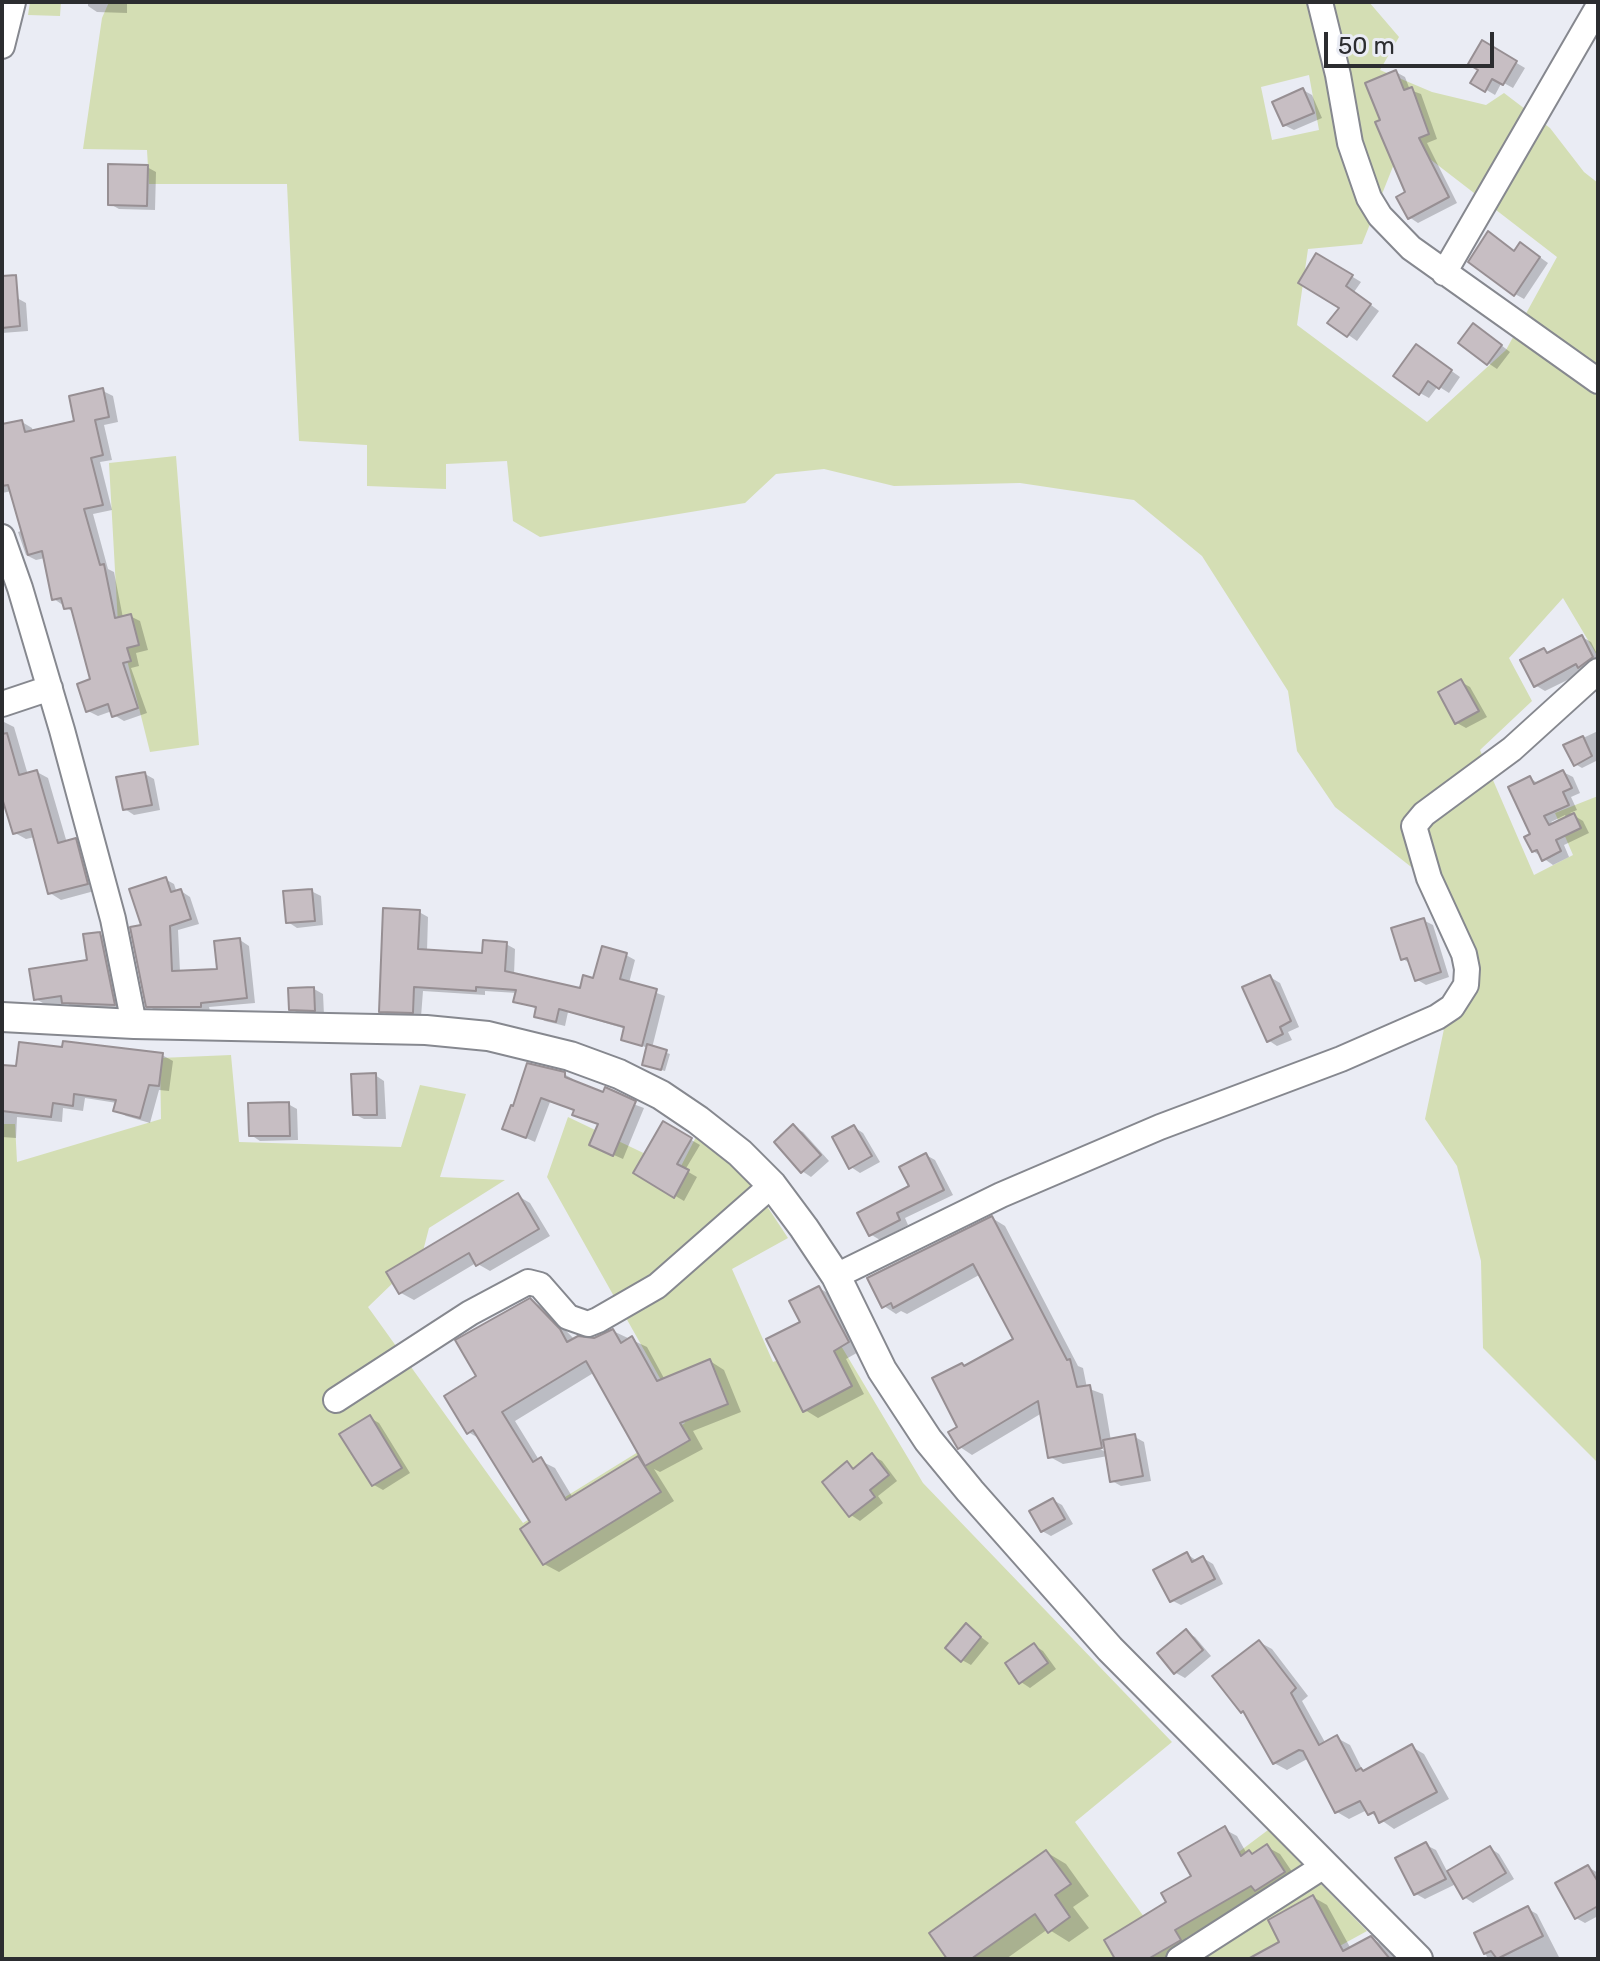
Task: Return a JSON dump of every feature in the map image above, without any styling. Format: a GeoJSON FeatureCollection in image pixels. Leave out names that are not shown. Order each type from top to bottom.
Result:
{"type":"FeatureCollection","features":[{"type":"Feature","properties":{"kind":"street"},"geometry":{"type":"LineString","coordinates":[[2,46],[13,2]]}},
{"type":"Feature","properties":{"kind":"street"},"geometry":{"type":"LineString","coordinates":[[1320,2],[1338,75],[1350,143],[1369,198],[1390,228],[1444,273],[1598,381]]}},
{"type":"Feature","properties":{"kind":"street"},"geometry":{"type":"LineString","coordinates":[[1444,273],[1598,7]]}},
{"type":"Feature","properties":{"kind":"street"},"geometry":{"type":"LineString","coordinates":[[2,537],[50,688],[113,919],[134,1024]]}},
{"type":"Feature","properties":{"kind":"street"},"geometry":{"type":"LineString","coordinates":[[836,1276],[1001,1195],[1160,1127],[1341,1059],[1437,1017],[1452,1007],[1466,985],[1464,954],[1429,878],[1414,826],[1424,814],[1512,749],[1598,671]]}},
{"type":"Feature","properties":{"kind":"street"},"geometry":{"type":"LineString","coordinates":[[2,704],[50,688]]}},
{"type":"Feature","properties":{"kind":"street"},"geometry":{"type":"LineString","coordinates":[[2,1017],[134,1024],[426,1030],[488,1036],[570,1056],[619,1074],[661,1095],[740,1153],[772,1185],[836,1276],[882,1370],[928,1440],[970,1491],[1110,1649],[1418,1959]]}},
{"type":"Feature","properties":{"kind":"street"},"geometry":{"type":"LineString","coordinates":[[336,1400],[470,1313],[528,1282],[540,1285],[568,1317],[588,1324],[598,1320],[657,1286],[772,1185]]}},
{"type":"Feature","properties":{"kind":"street"},"geometry":{"type":"LineString","coordinates":[[1179,1959],[1324,1866]]}},
{"type":"Feature","properties":{"kind":"green space"},"geometry":{"type":"Polygon","coordinates":[[[30,2],[61,2],[60,16],[28,15],[30,2]]]}},
{"type":"Feature","properties":{"kind":"green space"},"geometry":{"type":"Polygon","coordinates":[[[109,2],[1369,2],[1399,37],[1380,70],[1432,92],[1486,105],[1504,93],[1550,128],[1584,172],[1598,183],[1598,657],[1563,598],[1509,658],[1532,701],[1480,750],[1534,875],[1573,855],[1555,813],[1598,796],[1598,1463],[1483,1348],[1481,1261],[1457,1166],[1425,1119],[1444,1029],[1466,978],[1443,892],[1335,807],[1297,751],[1288,691],[1202,556],[1134,500],[1020,483],[894,486],[824,469],[776,474],[745,503],[540,537],[513,521],[507,461],[446,464],[446,489],[367,486],[367,445],[299,441],[287,184],[149,184],[147,150],[83,149],[102,18],[109,2]],[[1309,75],[1261,87],[1272,140],[1319,130],[1309,75]],[[1404,139],[1362,244],[1308,249],[1297,325],[1427,422],[1506,350],[1557,257],[1404,139]]]}},
{"type":"Feature","properties":{"kind":"green space"},"geometry":{"type":"Polygon","coordinates":[[[176,456],[199,745],[150,752],[118,624],[109,463],[176,456]]]}},
{"type":"Feature","properties":{"kind":"green space"},"geometry":{"type":"Polygon","coordinates":[[[231,1055],[239,1142],[401,1147],[420,1085],[466,1094],[440,1177],[505,1180],[429,1228],[422,1255],[368,1307],[523,1523],[685,1423],[547,1177],[568,1117],[679,1170],[697,1135],[751,1182],[788,1238],[732,1269],[773,1362],[837,1339],[923,1483],[1172,1742],[1075,1822],[1147,1921],[1268,1830],[1367,1931],[1316,1959],[2,1959],[2,1124],[15,1124],[17,1162],[161,1119],[160,1058],[231,1055]]]}},
{"type":"Feature","properties":{"kind":"building"},"geometry":{"type":"Polygon","coordinates":[[[1482,40],[1517,61],[1503,85],[1492,79],[1485,92],[1470,83],[1478,70],[1468,64],[1482,40]]]}},
{"type":"Feature","properties":{"kind":"building"},"geometry":{"type":"Polygon","coordinates":[[[1396,70],[1404,90],[1412,87],[1429,134],[1419,138],[1449,197],[1408,219],[1396,197],[1405,192],[1375,122],[1380,120],[1365,83],[1396,70]]]}},
{"type":"Feature","properties":{"kind":"building"},"geometry":{"type":"Polygon","coordinates":[[[1303,88],[1314,113],[1283,126],[1272,102],[1303,88]]]}},
{"type":"Feature","properties":{"kind":"building"},"geometry":{"type":"Polygon","coordinates":[[[108,164],[148,165],[147,206],[108,205],[108,164]]]}},
{"type":"Feature","properties":{"kind":"building"},"geometry":{"type":"Polygon","coordinates":[[[1488,231],[1514,251],[1520,242],[1540,257],[1514,296],[1468,262],[1488,231]]]}},
{"type":"Feature","properties":{"kind":"building"},"geometry":{"type":"Polygon","coordinates":[[[1316,253],[1353,275],[1346,286],[1371,304],[1347,337],[1327,323],[1339,308],[1298,283],[1316,253]]]}},
{"type":"Feature","properties":{"kind":"building"},"geometry":{"type":"Polygon","coordinates":[[[16,275],[20,326],[2,328],[2,276],[16,275]]]}},
{"type":"Feature","properties":{"kind":"building"},"geometry":{"type":"Polygon","coordinates":[[[1473,323],[1502,345],[1487,365],[1458,343],[1473,323]]]}},
{"type":"Feature","properties":{"kind":"building"},"geometry":{"type":"Polygon","coordinates":[[[1416,344],[1452,370],[1439,389],[1428,381],[1419,395],[1393,376],[1416,344]]]}},
{"type":"Feature","properties":{"kind":"building"},"geometry":{"type":"Polygon","coordinates":[[[103,388],[109,417],[95,420],[103,455],[91,458],[103,505],[84,509],[100,565],[104,564],[115,618],[131,614],[139,645],[127,648],[131,661],[123,663],[138,708],[112,717],[108,704],[86,712],[77,684],[90,679],[71,608],[64,609],[61,598],[52,600],[42,551],[28,555],[8,485],[2,486],[2,424],[22,420],[25,432],[74,421],[69,396],[103,388]]]}},
{"type":"Feature","properties":{"kind":"building"},"geometry":{"type":"Polygon","coordinates":[[[1582,635],[1593,657],[1578,668],[1576,664],[1534,687],[1520,660],[1544,648],[1547,653],[1582,635]]]}},
{"type":"Feature","properties":{"kind":"building"},"geometry":{"type":"Polygon","coordinates":[[[1461,679],[1479,711],[1455,724],[1438,692],[1461,679]]]}},
{"type":"Feature","properties":{"kind":"building"},"geometry":{"type":"Polygon","coordinates":[[[7,733],[19,775],[37,770],[58,843],[76,838],[88,884],[48,894],[31,829],[13,834],[2,798],[2,734],[7,733]]]}},
{"type":"Feature","properties":{"kind":"building"},"geometry":{"type":"Polygon","coordinates":[[[1583,736],[1592,756],[1574,766],[1563,745],[1583,736]]]}},
{"type":"Feature","properties":{"kind":"building"},"geometry":{"type":"Polygon","coordinates":[[[1563,770],[1572,788],[1563,792],[1569,805],[1544,816],[1549,825],[1574,813],[1581,828],[1556,840],[1561,851],[1542,861],[1537,850],[1532,852],[1524,837],[1530,834],[1508,787],[1530,776],[1534,784],[1563,770]]]}},
{"type":"Feature","properties":{"kind":"building"},"geometry":{"type":"Polygon","coordinates":[[[145,772],[152,805],[123,810],[116,777],[145,772]]]}},
{"type":"Feature","properties":{"kind":"building"},"geometry":{"type":"Polygon","coordinates":[[[166,877],[171,892],[181,889],[191,919],[170,926],[172,971],[217,969],[214,941],[240,938],[247,998],[201,1003],[201,1007],[146,1007],[130,927],[141,925],[129,889],[166,877]]]}},
{"type":"Feature","properties":{"kind":"building"},"geometry":{"type":"Polygon","coordinates":[[[312,889],[315,921],[286,923],[283,891],[312,889]]]}},
{"type":"Feature","properties":{"kind":"building"},"geometry":{"type":"Polygon","coordinates":[[[383,908],[420,910],[418,949],[482,953],[483,940],[507,942],[505,971],[580,988],[583,975],[593,978],[602,946],[627,953],[620,979],[657,989],[642,1046],[621,1040],[624,1027],[559,1009],[556,1022],[534,1017],[536,1007],[513,1002],[516,990],[414,987],[413,1013],[379,1012],[383,908]]]}},
{"type":"Feature","properties":{"kind":"building"},"geometry":{"type":"Polygon","coordinates":[[[1424,918],[1441,972],[1415,981],[1407,958],[1401,960],[1391,928],[1424,918]]]}},
{"type":"Feature","properties":{"kind":"building"},"geometry":{"type":"Polygon","coordinates":[[[100,932],[115,1005],[62,1003],[61,996],[34,1000],[29,969],[87,960],[83,934],[100,932]]]}},
{"type":"Feature","properties":{"kind":"building"},"geometry":{"type":"Polygon","coordinates":[[[1270,975],[1291,1021],[1280,1027],[1283,1034],[1267,1042],[1242,987],[1270,975]]]}},
{"type":"Feature","properties":{"kind":"building"},"geometry":{"type":"Polygon","coordinates":[[[314,987],[315,1011],[289,1010],[288,988],[314,987]]]}},
{"type":"Feature","properties":{"kind":"building"},"geometry":{"type":"Polygon","coordinates":[[[63,1041],[163,1053],[159,1086],[149,1085],[140,1118],[113,1111],[116,1100],[74,1094],[73,1106],[53,1103],[51,1117],[2,1111],[2,1065],[16,1066],[19,1042],[62,1047],[63,1041]]]}},
{"type":"Feature","properties":{"kind":"building"},"geometry":{"type":"Polygon","coordinates":[[[647,1044],[667,1050],[661,1070],[642,1065],[647,1044]]]}},
{"type":"Feature","properties":{"kind":"building"},"geometry":{"type":"Polygon","coordinates":[[[527,1063],[565,1072],[565,1077],[603,1092],[605,1087],[636,1101],[613,1156],[589,1145],[598,1124],[572,1115],[574,1110],[541,1098],[526,1138],[502,1129],[527,1063]]]}},
{"type":"Feature","properties":{"kind":"building"},"geometry":{"type":"Polygon","coordinates":[[[376,1073],[377,1115],[353,1115],[351,1074],[376,1073]]]}},
{"type":"Feature","properties":{"kind":"building"},"geometry":{"type":"Polygon","coordinates":[[[289,1102],[290,1136],[249,1136],[248,1103],[289,1102]]]}},
{"type":"Feature","properties":{"kind":"building"},"geometry":{"type":"Polygon","coordinates":[[[663,1121],[692,1138],[677,1164],[689,1170],[674,1198],[633,1173],[663,1121]]]}},
{"type":"Feature","properties":{"kind":"building"},"geometry":{"type":"Polygon","coordinates":[[[793,1124],[821,1155],[801,1173],[774,1142],[793,1124]]]}},
{"type":"Feature","properties":{"kind":"building"},"geometry":{"type":"Polygon","coordinates":[[[854,1125],[872,1156],[849,1169],[832,1137],[854,1125]]]}},
{"type":"Feature","properties":{"kind":"building"},"geometry":{"type":"Polygon","coordinates":[[[926,1153],[944,1190],[897,1213],[900,1220],[869,1236],[857,1213],[909,1186],[899,1167],[926,1153]]]}},
{"type":"Feature","properties":{"kind":"building"},"geometry":{"type":"Polygon","coordinates":[[[518,1193],[539,1229],[476,1266],[469,1253],[399,1294],[386,1272],[518,1193]]]}},
{"type":"Feature","properties":{"kind":"building"},"geometry":{"type":"Polygon","coordinates":[[[992,1216],[1067,1360],[1070,1359],[1077,1387],[1090,1385],[1102,1448],[1048,1458],[1038,1401],[958,1449],[948,1432],[957,1427],[932,1378],[962,1363],[964,1366],[1013,1339],[973,1264],[893,1308],[891,1303],[882,1308],[867,1278],[992,1216]]]}},
{"type":"Feature","properties":{"kind":"building"},"geometry":{"type":"Polygon","coordinates":[[[819,1286],[849,1342],[834,1351],[852,1386],[803,1412],[766,1339],[800,1322],[789,1301],[819,1286]]]}},
{"type":"Feature","properties":{"kind":"building"},"geometry":{"type":"Polygon","coordinates":[[[530,1298],[560,1329],[567,1342],[578,1336],[594,1338],[613,1329],[621,1343],[632,1336],[657,1381],[710,1359],[728,1404],[680,1423],[690,1440],[645,1466],[586,1361],[502,1412],[533,1462],[541,1457],[566,1500],[638,1456],[661,1492],[543,1565],[520,1529],[530,1522],[473,1430],[467,1434],[444,1396],[476,1376],[455,1340],[530,1298]]]}},
{"type":"Feature","properties":{"kind":"building"},"geometry":{"type":"Polygon","coordinates":[[[370,1415],[402,1468],[372,1486],[339,1434],[370,1415]]]}},
{"type":"Feature","properties":{"kind":"building"},"geometry":{"type":"Polygon","coordinates":[[[1135,1434],[1143,1476],[1110,1482],[1103,1440],[1135,1434]]]}},
{"type":"Feature","properties":{"kind":"building"},"geometry":{"type":"Polygon","coordinates":[[[872,1453],[889,1475],[870,1490],[875,1497],[849,1517],[822,1482],[847,1461],[853,1469],[872,1453]]]}},
{"type":"Feature","properties":{"kind":"building"},"geometry":{"type":"Polygon","coordinates":[[[1053,1498],[1065,1519],[1041,1532],[1029,1511],[1053,1498]]]}},
{"type":"Feature","properties":{"kind":"building"},"geometry":{"type":"Polygon","coordinates":[[[1187,1552],[1192,1562],[1203,1556],[1215,1579],[1170,1602],[1153,1570],[1187,1552]]]}},
{"type":"Feature","properties":{"kind":"building"},"geometry":{"type":"Polygon","coordinates":[[[966,1623],[981,1637],[961,1662],[945,1648],[966,1623]]]}},
{"type":"Feature","properties":{"kind":"building"},"geometry":{"type":"Polygon","coordinates":[[[1186,1629],[1203,1650],[1174,1674],[1157,1653],[1186,1629]]]}},
{"type":"Feature","properties":{"kind":"building"},"geometry":{"type":"Polygon","coordinates":[[[1259,1640],[1296,1688],[1291,1693],[1319,1745],[1337,1735],[1356,1771],[1361,1768],[1363,1771],[1412,1744],[1437,1792],[1379,1823],[1374,1812],[1368,1815],[1360,1801],[1335,1813],[1303,1751],[1299,1750],[1273,1764],[1243,1711],[1241,1713],[1212,1676],[1259,1640]]]}},
{"type":"Feature","properties":{"kind":"building"},"geometry":{"type":"Polygon","coordinates":[[[1034,1643],[1048,1663],[1019,1684],[1005,1663],[1034,1643]]]}},
{"type":"Feature","properties":{"kind":"building"},"geometry":{"type":"Polygon","coordinates":[[[1225,1826],[1241,1856],[1249,1850],[1252,1854],[1267,1844],[1285,1872],[1255,1891],[1251,1886],[1175,1930],[1181,1940],[1148,1959],[1115,1959],[1104,1940],[1166,1902],[1161,1893],[1191,1876],[1178,1853],[1225,1826]]]}},
{"type":"Feature","properties":{"kind":"building"},"geometry":{"type":"Polygon","coordinates":[[[1426,1842],[1446,1879],[1414,1895],[1395,1858],[1426,1842]]]}},
{"type":"Feature","properties":{"kind":"building"},"geometry":{"type":"Polygon","coordinates":[[[1490,1846],[1506,1873],[1463,1899],[1447,1871],[1490,1846]]]}},
{"type":"Feature","properties":{"kind":"building"},"geometry":{"type":"Polygon","coordinates":[[[1046,1850],[1071,1884],[1055,1895],[1070,1917],[1048,1933],[1035,1914],[971,1959],[947,1959],[929,1933],[1046,1850]]]}},
{"type":"Feature","properties":{"kind":"building"},"geometry":{"type":"Polygon","coordinates":[[[1588,1865],[1598,1882],[1598,1906],[1575,1919],[1555,1883],[1588,1865]]]}},
{"type":"Feature","properties":{"kind":"building"},"geometry":{"type":"Polygon","coordinates":[[[1313,1895],[1343,1951],[1371,1936],[1390,1959],[1248,1959],[1279,1942],[1268,1920],[1313,1895]]]}},
{"type":"Feature","properties":{"kind":"building"},"geometry":{"type":"Polygon","coordinates":[[[1528,1906],[1543,1936],[1497,1959],[1491,1951],[1484,1954],[1474,1933],[1528,1906]]]}}]}
